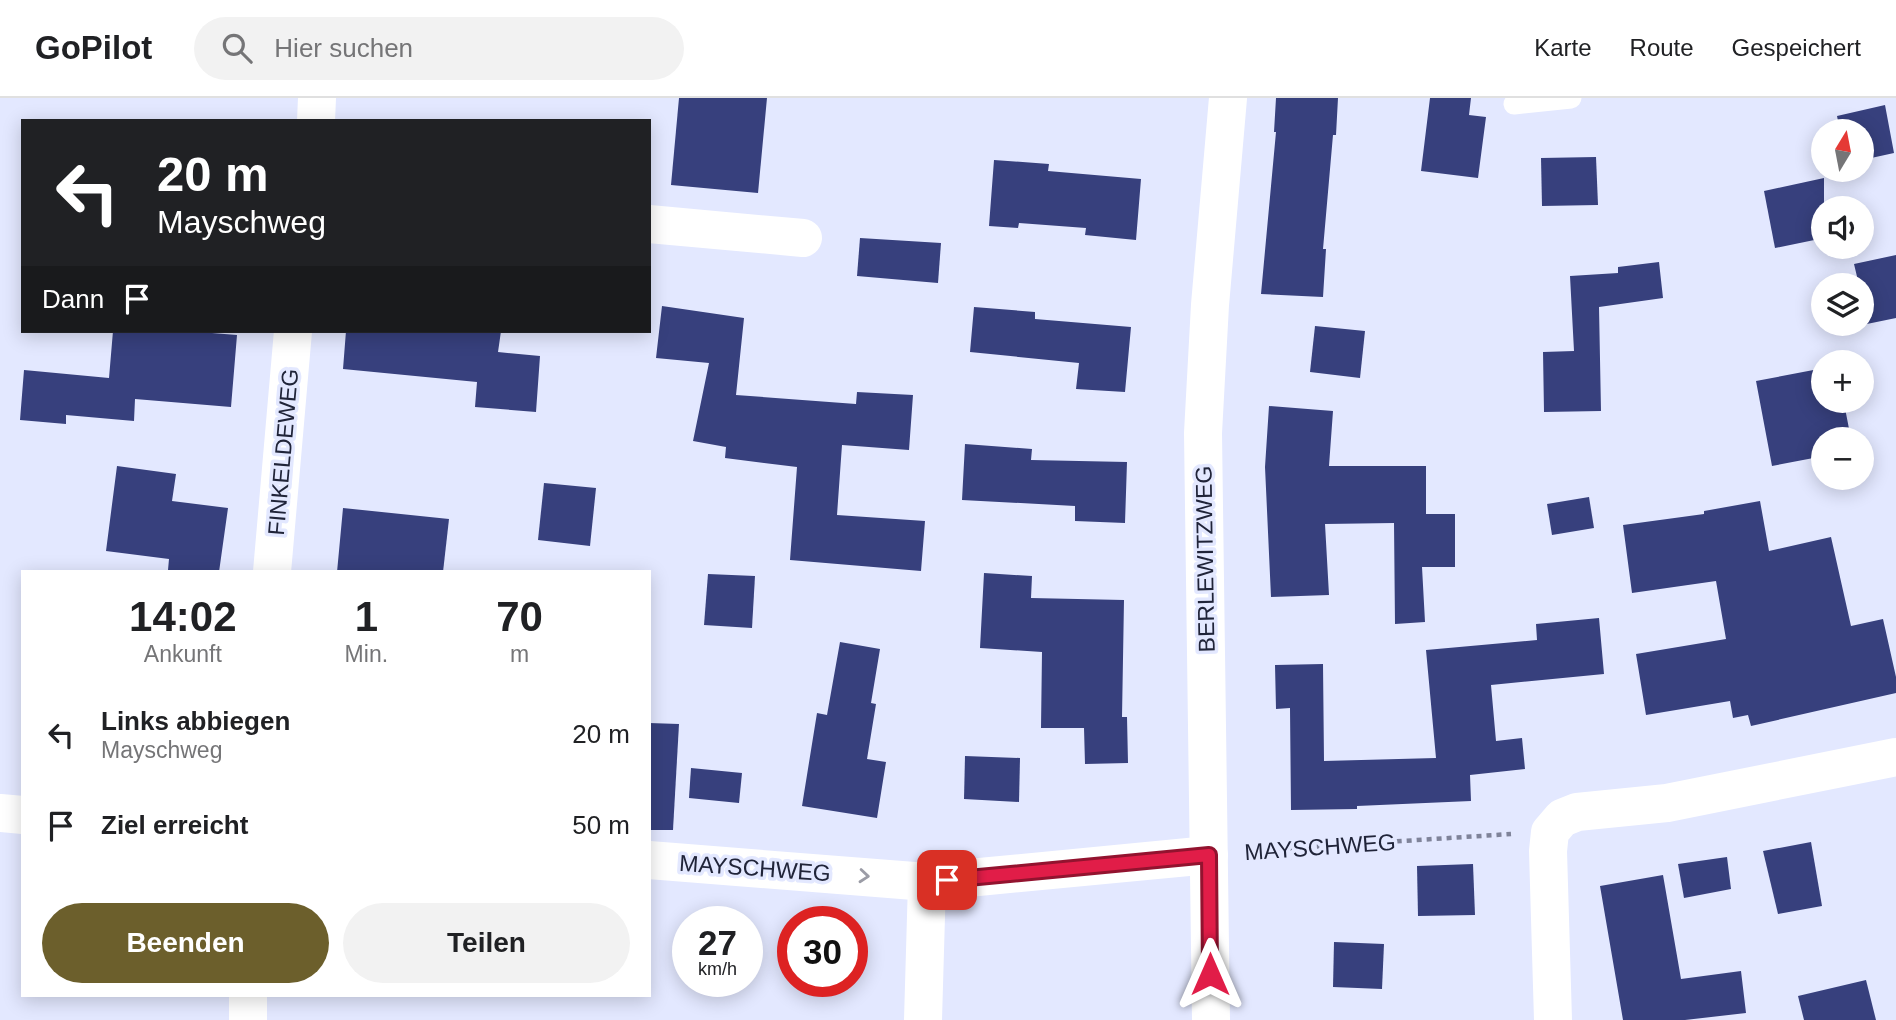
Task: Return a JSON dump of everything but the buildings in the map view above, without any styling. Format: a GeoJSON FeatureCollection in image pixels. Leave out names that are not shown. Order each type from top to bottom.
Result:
{"type":"FeatureCollection","features":[{"type":"Feature","properties":{"kind":"street"},"geometry":{"type":"LineString","coordinates":[[316,119],[317,98]]}},
{"type":"Feature","properties":{"kind":"street","name":"BERLEWITZWEG"},"geometry":{"type":"LineString","coordinates":[[1210,1020],[1203,433],[1210,305],[1228,98]]}},
{"type":"Feature","properties":{"kind":"street"},"geometry":{"type":"LineString","coordinates":[[651,224],[803,238]]}},
{"type":"Feature","properties":{"kind":"street","name":"FINKELDEWEG"},"geometry":{"type":"LineString","coordinates":[[272,570],[293,333]]}},
{"type":"Feature","properties":{"kind":"street"},"geometry":{"type":"LineString","coordinates":[[1553,1020],[1548,865],[1550,832],[1562,818],[1577,812],[1667,803],[1896,757]]}},
{"type":"Feature","properties":{"kind":"street"},"geometry":{"type":"LineString","coordinates":[[0,813],[21,815]]}},
{"type":"Feature","properties":{"kind":"street","name":"MAYSCHWEG"},"geometry":{"type":"LineString","coordinates":[[651,860],[927,882],[1209,855]]}},
{"type":"Feature","properties":{"kind":"street"},"geometry":{"type":"LineString","coordinates":[[923,1020],[927,882]]}},
{"type":"Feature","properties":{"kind":"street"},"geometry":{"type":"LineString","coordinates":[[248,997],[248,1020]]}},
{"type":"Feature","properties":{"kind":"lane"},"geometry":{"type":"LineString","coordinates":[[1514,104],[1571,98]]}},
{"type":"Feature","properties":{"kind":"path","name":"MAYSCHWEG"},"geometry":{"type":"LineString","coordinates":[[1209,855],[1550,832]]}},
{"type":"Feature","properties":{"kind":"route"},"geometry":{"type":"LineString","coordinates":[[947,880],[1209,855],[1210,974]]}}]}
